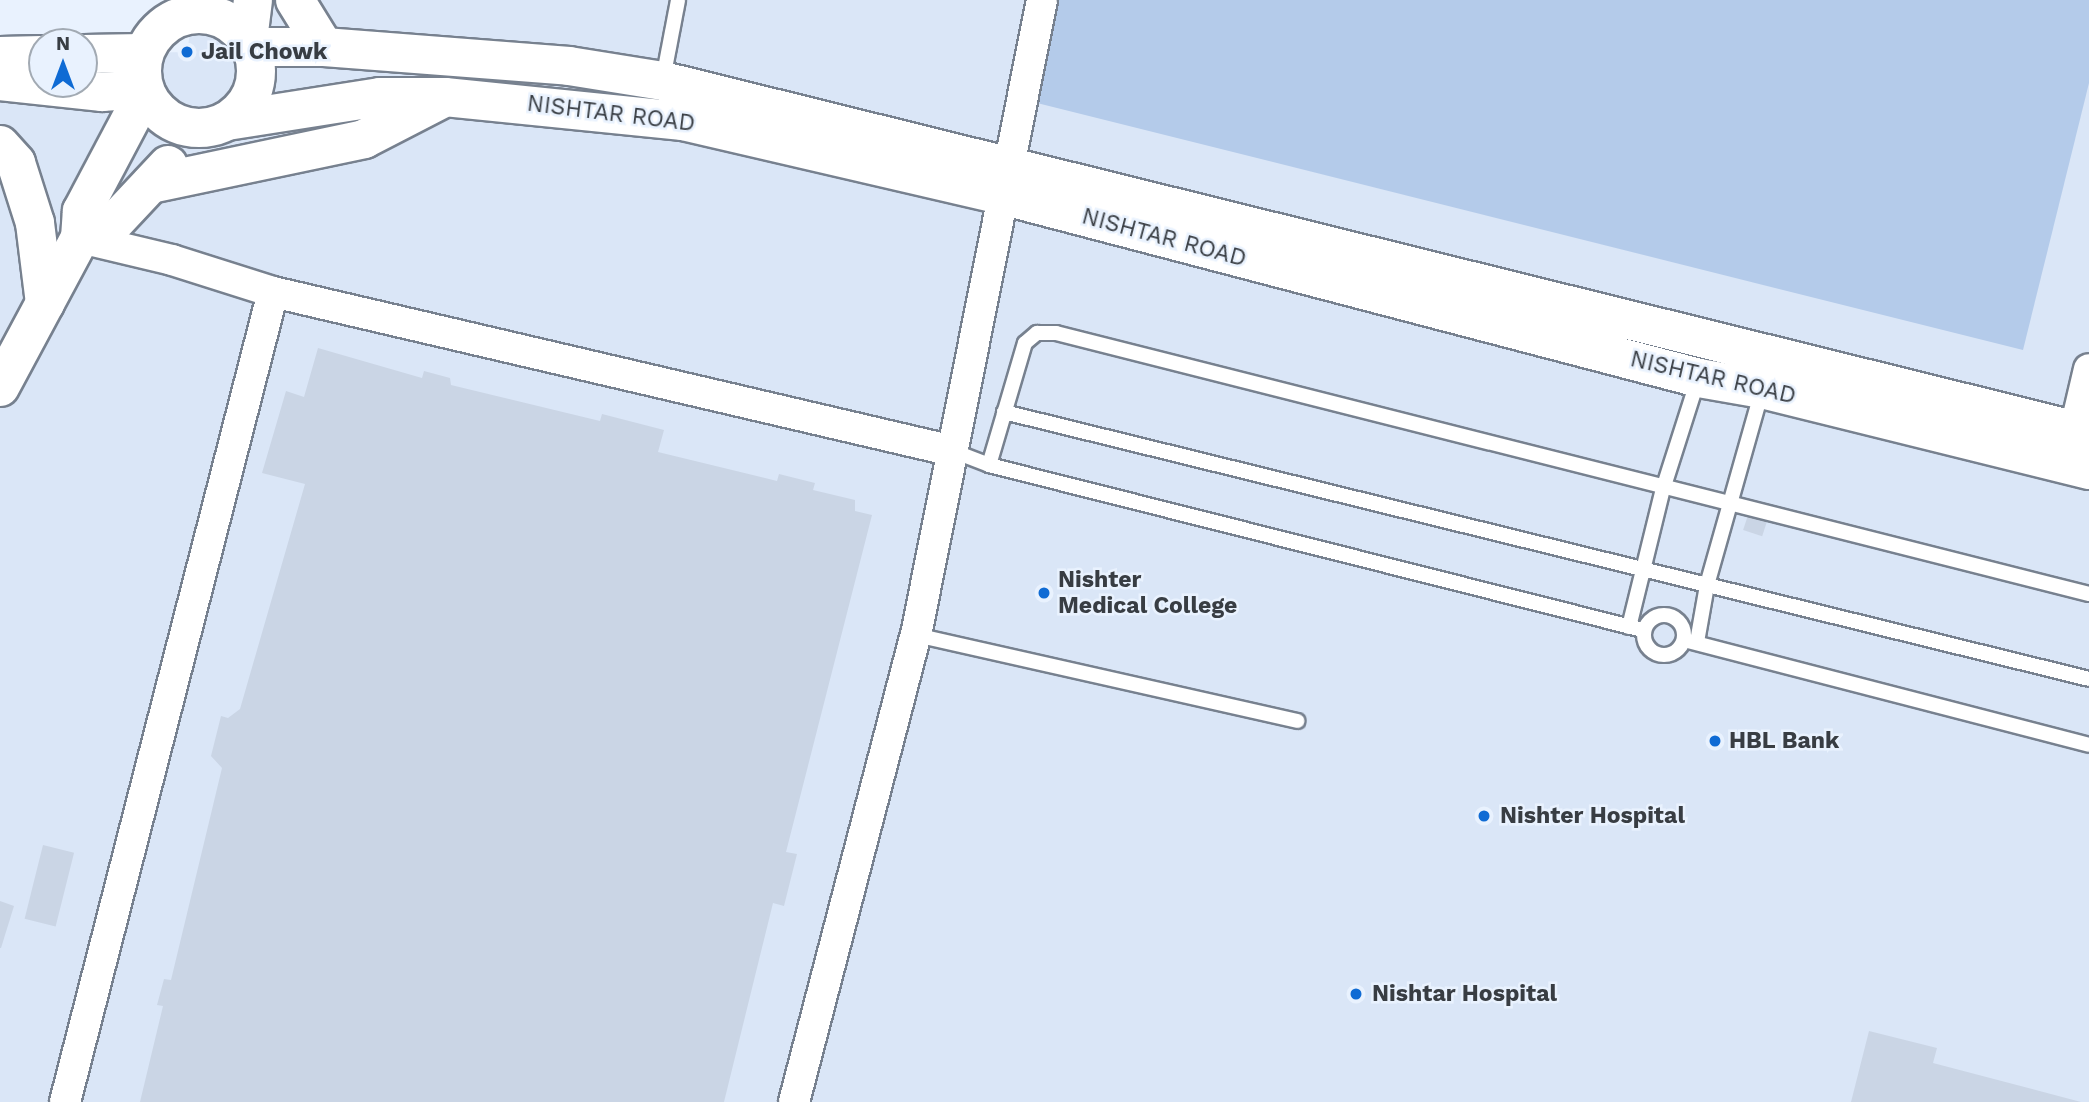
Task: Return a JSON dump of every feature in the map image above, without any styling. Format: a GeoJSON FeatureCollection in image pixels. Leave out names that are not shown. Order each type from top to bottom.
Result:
{"type":"FeatureCollection","features":[{"type":"Feature","properties":{"kind":"main road"},"geometry":{"type":"LineString","coordinates":[[80,238],[110,228],[150,184],[214,124],[248,101],[254,89],[250,44],[253,0]]}},
{"type":"Feature","properties":{"kind":"main road"},"geometry":{"type":"LineString","coordinates":[[295,0],[324,47]]}},
{"type":"Feature","properties":{"kind":"main road"},"geometry":{"type":"LineString","coordinates":[[0,387],[80,238],[82,211],[144,78],[157,31],[182,8],[229,22],[250,44]]}},
{"type":"Feature","properties":{"kind":"main road","name":"NISHTAR ROAD"},"geometry":{"type":"LineString","coordinates":[[250,44],[324,47],[451,60],[569,66],[663,80],[1008,180],[1701,358],[2080,450]]}},
{"type":"Feature","properties":{"kind":"main road"},"geometry":{"type":"LineString","coordinates":[[0,56],[28,55]]}},
{"type":"Feature","properties":{"kind":"main road"},"geometry":{"type":"LineString","coordinates":[[98,60],[144,78],[167,119],[214,124]]}},
{"type":"Feature","properties":{"kind":"main road"},"geometry":{"type":"LineString","coordinates":[[0,80],[102,92],[144,78]]}},
{"type":"Feature","properties":{"kind":"main road","name":"NISHTAR ROAD"},"geometry":{"type":"LineString","coordinates":[[214,124],[380,97],[445,97],[683,121],[1008,180]]}},
{"type":"Feature","properties":{"kind":"main road"},"geometry":{"type":"LineString","coordinates":[[150,184],[364,139],[445,97]]}},
{"type":"Feature","properties":{"kind":"main road"},"geometry":{"type":"LineString","coordinates":[[0,145],[16,163],[34,223],[45,303]]}},
{"type":"Feature","properties":{"kind":"main road","name":"NISHTAR ROAD"},"geometry":{"type":"LineString","coordinates":[[1701,358],[1762,389],[2080,450]]}},
{"type":"Feature","properties":{"kind":"street"},"geometry":{"type":"LineString","coordinates":[[794,1102],[916,635],[1042,0]]}},
{"type":"Feature","properties":{"kind":"street"},"geometry":{"type":"LineString","coordinates":[[80,238],[172,260],[273,292],[953,451]]}},
{"type":"Feature","properties":{"kind":"street"},"geometry":{"type":"LineString","coordinates":[[65,1102],[273,292]]}},
{"type":"Feature","properties":{"kind":"street"},"geometry":{"type":"LineString","coordinates":[[2080,450],[2089,369]]}},
{"type":"Feature","properties":{"kind":"lane"},"geometry":{"type":"LineString","coordinates":[[663,80],[678,0]]}},
{"type":"Feature","properties":{"kind":"lane"},"geometry":{"type":"LineString","coordinates":[[989,465],[1024,343],[1037,333],[1056,333],[1663,489],[2089,594]]}},
{"type":"Feature","properties":{"kind":"lane"},"geometry":{"type":"LineString","coordinates":[[1701,358],[1643,570],[1636,629],[1653,652],[1665,655],[1677,651],[1690,641],[1762,389]]}},
{"type":"Feature","properties":{"kind":"lane"},"geometry":{"type":"LineString","coordinates":[[1004,412],[2089,679]]}},
{"type":"Feature","properties":{"kind":"lane"},"geometry":{"type":"LineString","coordinates":[[953,451],[989,465],[1636,629],[1662,614],[1674,618],[1683,627],[1690,641],[2089,745]]}},
{"type":"Feature","properties":{"kind":"lane"},"geometry":{"type":"LineString","coordinates":[[916,635],[1297,721]]}},
{"type":"Feature","properties":{"kind":"shaded area","name":"Nishter Medical College"},"geometry":{"type":"Polygon","coordinates":[[[195,0],[2089,0],[2089,1102],[0,1102],[0,56],[28,75],[28,98],[98,98],[98,54],[187,52],[195,0]]]}},
{"type":"Feature","properties":{"kind":"shaded area"},"geometry":{"type":"Polygon","coordinates":[[[1050,0],[2089,0],[2089,83],[2023,350],[1025,100],[1050,0]]]}},
{"type":"Feature","properties":{"kind":"building"},"geometry":{"type":"Polygon","coordinates":[[[318,348],[422,378],[424,371],[450,378],[451,385],[600,421],[602,414],[664,430],[658,452],[777,481],[779,474],[815,483],[813,490],[855,500],[855,511],[872,515],[786,852],[797,854],[784,906],[773,903],[724,1102],[140,1102],[163,1006],[157,1005],[164,979],[171,980],[222,768],[211,756],[221,716],[228,718],[240,709],[305,484],[262,473],[286,391],[304,397],[318,348]]]}},
{"type":"Feature","properties":{"kind":"building"},"geometry":{"type":"Polygon","coordinates":[[[1749,512],[1768,518],[1762,536],[1743,530],[1749,512]]]}},
{"type":"Feature","properties":{"kind":"building"},"geometry":{"type":"Polygon","coordinates":[[[43,845],[74,853],[56,926],[25,919],[43,845]]]}},
{"type":"Feature","properties":{"kind":"building"},"geometry":{"type":"Polygon","coordinates":[[[0,901],[14,906],[1,948],[0,948],[0,901]]]}},
{"type":"Feature","properties":{"kind":"building"},"geometry":{"type":"Polygon","coordinates":[[[1869,1031],[1937,1048],[1933,1063],[2081,1102],[1851,1102],[1869,1031]]]}},
{"type":"Feature","properties":{"kind":"place","name":"Jail Chowk"},"geometry":{"type":"Point","coordinates":[187,52]}},
{"type":"Feature","properties":{"kind":"place","name":"Nishter Medical College"},"geometry":{"type":"Point","coordinates":[1044,593]}},
{"type":"Feature","properties":{"kind":"place","name":"HBL Bank"},"geometry":{"type":"Point","coordinates":[1715,741]}},
{"type":"Feature","properties":{"kind":"place","name":"Nishter Hospital"},"geometry":{"type":"Point","coordinates":[1484,816]}},
{"type":"Feature","properties":{"kind":"place","name":"Nishtar Hospital"},"geometry":{"type":"Point","coordinates":[1356,994]}}]}
